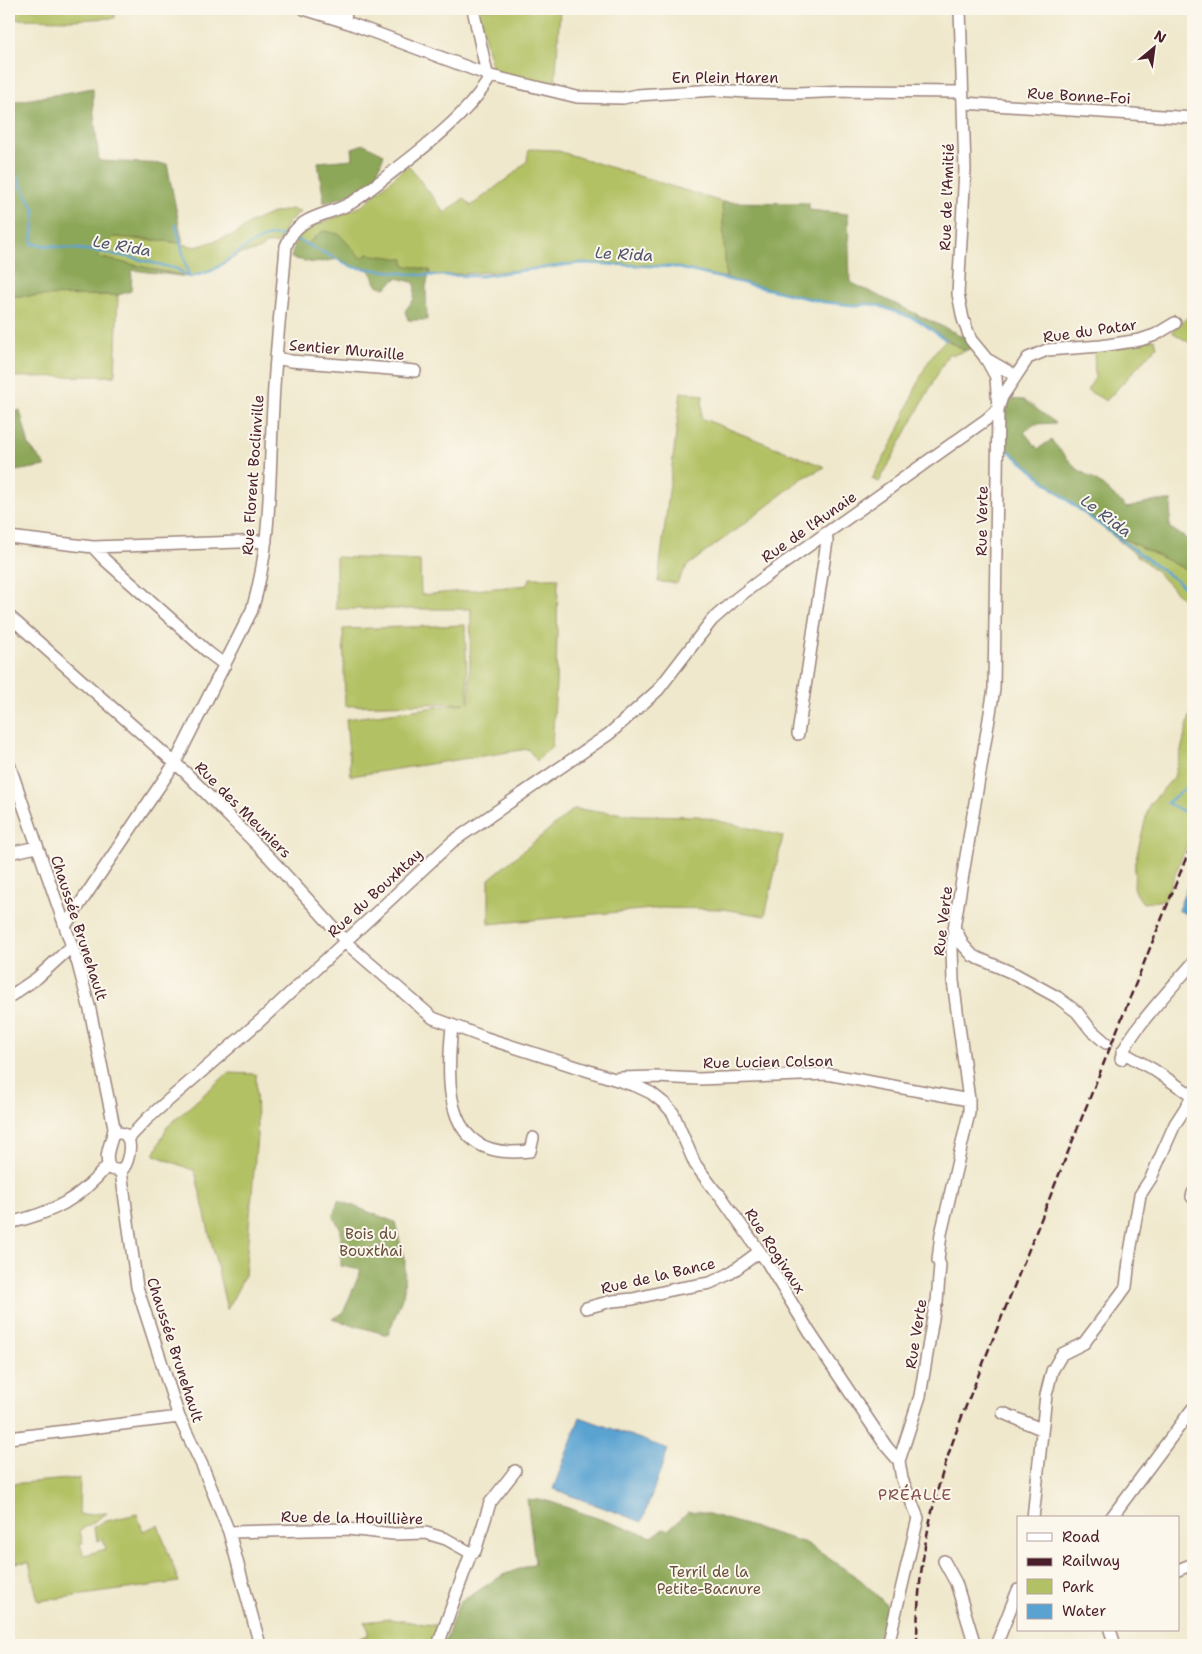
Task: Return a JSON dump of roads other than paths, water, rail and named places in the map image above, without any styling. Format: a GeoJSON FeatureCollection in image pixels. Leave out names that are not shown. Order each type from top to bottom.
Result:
{"type":"FeatureCollection","features":[{"type":"Feature","properties":{"kind":"street","name":"En Plein Haren"},"geometry":{"type":"LineString","coordinates":[[304,9],[345,22],[489,75],[577,97],[623,98],[638,95],[716,90],[798,93],[846,91],[963,98]]}},
{"type":"Feature","properties":{"kind":"street"},"geometry":{"type":"LineString","coordinates":[[345,22],[346,9]]}},
{"type":"Feature","properties":{"kind":"street"},"geometry":{"type":"LineString","coordinates":[[473,9],[489,75]]}},
{"type":"Feature","properties":{"kind":"street","name":"Rue de l'Amitié"},"geometry":{"type":"LineString","coordinates":[[960,9],[964,187],[958,294],[963,319],[971,340],[985,357],[996,377]]}},
{"type":"Feature","properties":{"kind":"street","name":"Rue Florent Boclinville"},"geometry":{"type":"LineString","coordinates":[[65,926],[175,763],[252,610],[260,583],[268,529],[276,358],[286,246],[289,236],[296,228],[312,218],[354,202],[439,134],[473,102],[489,75]]}},
{"type":"Feature","properties":{"kind":"street","name":"Rue Bonne-Foi"},"geometry":{"type":"LineString","coordinates":[[963,98],[1193,118]]}},
{"type":"Feature","properties":{"kind":"street","name":"Rue du Patar"},"geometry":{"type":"LineString","coordinates":[[998,410],[1002,397],[1028,358],[1047,350],[1101,346],[1140,340],[1155,335],[1175,323]]}},
{"type":"Feature","properties":{"kind":"street"},"geometry":{"type":"LineString","coordinates":[[985,357],[1016,376]]}},
{"type":"Feature","properties":{"kind":"street","name":"Sentier Muraille"},"geometry":{"type":"LineString","coordinates":[[276,358],[291,361],[415,371]]}},
{"type":"Feature","properties":{"kind":"street","name":"Rue Verte"},"geometry":{"type":"LineString","coordinates":[[898,1461],[925,1376],[934,1306],[937,1302],[941,1234],[969,1113],[969,1100],[953,981],[952,949],[994,689],[998,410],[996,377]]}},
{"type":"Feature","properties":{"kind":"street","name":"Rue de l'Aunaie"},"geometry":{"type":"LineString","coordinates":[[658,690],[712,620],[751,587],[998,410]]}},
{"type":"Feature","properties":{"kind":"street"},"geometry":{"type":"LineString","coordinates":[[798,734],[828,541],[826,533]]}},
{"type":"Feature","properties":{"kind":"street"},"geometry":{"type":"LineString","coordinates":[[9,537],[92,547],[266,541]]}},
{"type":"Feature","properties":{"kind":"street"},"geometry":{"type":"LineString","coordinates":[[92,547],[225,665]]}},
{"type":"Feature","properties":{"kind":"street"},"geometry":{"type":"LineString","coordinates":[[114,568],[122,547]]}},
{"type":"Feature","properties":{"kind":"street","name":"Rue des Meuniers"},"geometry":{"type":"LineString","coordinates":[[9,616],[175,763],[270,858],[346,942],[433,1018],[612,1079]]}},
{"type":"Feature","properties":{"kind":"street","name":"Rue du Bouxhtay"},"geometry":{"type":"LineString","coordinates":[[129,1138],[148,1118],[254,1026],[346,942],[452,842],[609,734],[658,690]]}},
{"type":"Feature","properties":{"kind":"street","name":"Chaussée Brunehault"},"geometry":{"type":"LineString","coordinates":[[9,764],[78,964],[90,1010],[114,1134],[111,1139],[107,1160],[108,1165]]}},
{"type":"Feature","properties":{"kind":"street"},"geometry":{"type":"LineString","coordinates":[[9,853],[37,847]]}},
{"type":"Feature","properties":{"kind":"street"},"geometry":{"type":"LineString","coordinates":[[954,930],[963,945],[973,956],[1015,974],[1057,997],[1077,1012],[1091,1030],[1106,1043]]}},
{"type":"Feature","properties":{"kind":"street"},"geometry":{"type":"LineString","coordinates":[[9,997],[37,978],[72,946]]}},
{"type":"Feature","properties":{"kind":"street"},"geometry":{"type":"LineString","coordinates":[[1033,1516],[1046,1395],[1052,1371],[1062,1354],[1084,1343],[1126,1287],[1140,1194],[1151,1178],[1175,1124],[1193,1096],[1154,1070],[1121,1055],[1131,1037],[1193,963]]}},
{"type":"Feature","properties":{"kind":"street"},"geometry":{"type":"LineString","coordinates":[[452,1026],[450,1066],[452,1103],[460,1124],[470,1138],[490,1149],[531,1156],[533,1138]]}},
{"type":"Feature","properties":{"kind":"street","name":"Rue Lucien Colson"},"geometry":{"type":"LineString","coordinates":[[655,1077],[699,1079],[827,1074],[969,1100]]}},
{"type":"Feature","properties":{"kind":"street"},"geometry":{"type":"LineString","coordinates":[[612,1079],[655,1077]]}},
{"type":"Feature","properties":{"kind":"street"},"geometry":{"type":"LineString","coordinates":[[648,1091],[648,1086],[655,1077]]}},
{"type":"Feature","properties":{"kind":"street","name":"Rue Rogivaux"},"geometry":{"type":"LineString","coordinates":[[612,1079],[648,1091],[673,1113],[695,1164],[720,1195],[759,1252],[810,1333],[889,1451],[898,1461]]}},
{"type":"Feature","properties":{"kind":"street"},"geometry":{"type":"LineString","coordinates":[[114,1134],[122,1133],[129,1138]]}},
{"type":"Feature","properties":{"kind":"street","name":"Chaussée Brunehault"},"geometry":{"type":"LineString","coordinates":[[129,1138],[127,1162],[121,1171],[137,1287],[179,1417],[202,1465],[229,1532],[260,1645]]}},
{"type":"Feature","properties":{"kind":"street"},"geometry":{"type":"LineString","coordinates":[[9,1223],[47,1213],[62,1206],[93,1181],[108,1165],[116,1171],[121,1171]]}},
{"type":"Feature","properties":{"kind":"street","name":"Rue de la Bance"},"geometry":{"type":"LineString","coordinates":[[586,1308],[710,1283],[729,1274],[759,1252]]}},
{"type":"Feature","properties":{"kind":"street"},"geometry":{"type":"LineString","coordinates":[[1112,1516],[1193,1408]]}},
{"type":"Feature","properties":{"kind":"street"},"geometry":{"type":"LineString","coordinates":[[1003,1414],[1042,1429]]}},
{"type":"Feature","properties":{"kind":"street"},"geometry":{"type":"LineString","coordinates":[[9,1438],[179,1417]]}},
{"type":"Feature","properties":{"kind":"street"},"geometry":{"type":"LineString","coordinates":[[889,1451],[894,1451],[904,1445]]}},
{"type":"Feature","properties":{"kind":"street"},"geometry":{"type":"LineString","coordinates":[[888,1645],[918,1518],[902,1479],[898,1461]]}},
{"type":"Feature","properties":{"kind":"street"},"geometry":{"type":"LineString","coordinates":[[438,1645],[471,1552],[475,1551],[490,1503],[515,1471]]}},
{"type":"Feature","properties":{"kind":"street","name":"Rue de la Houillière"},"geometry":{"type":"LineString","coordinates":[[229,1532],[346,1529],[394,1534],[426,1533],[446,1539],[471,1552]]}},
{"type":"Feature","properties":{"kind":"street"},"geometry":{"type":"LineString","coordinates":[[944,1561],[956,1583],[975,1645]]}},
{"type":"Feature","properties":{"kind":"street"},"geometry":{"type":"LineString","coordinates":[[1180,1569],[1193,1564]]}},
{"type":"Feature","properties":{"kind":"street"},"geometry":{"type":"LineString","coordinates":[[996,1645],[1017,1592]]}},
{"type":"Feature","properties":{"kind":"street"},"geometry":{"type":"LineString","coordinates":[[1111,1632],[1115,1645]]}},
{"type":"Feature","properties":{"kind":"water"},"geometry":{"type":"Polygon","coordinates":[[[1193,872],[1193,917],[1178,910],[1193,872]]]}},
{"type":"Feature","properties":{"kind":"water"},"geometry":{"type":"Polygon","coordinates":[[[580,1417],[668,1449],[642,1522],[553,1489],[580,1417]]]}},
{"type":"Feature","properties":{"kind":"waterway","name":"Le Rida"},"geometry":{"type":"LineString","coordinates":[[9,169],[16,175],[35,211],[32,244],[95,251],[134,258],[177,269],[189,277],[215,269],[248,246],[266,237],[274,235],[283,236]]}},
{"type":"Feature","properties":{"kind":"waterway"},"geometry":{"type":"LineString","coordinates":[[176,225],[189,277]]}},
{"type":"Feature","properties":{"kind":"waterway","name":"Le Rida"},"geometry":{"type":"LineString","coordinates":[[296,239],[353,267],[418,275],[481,276],[580,263],[674,267],[823,302],[859,306],[866,304],[877,305],[918,320],[946,340]]}},
{"type":"Feature","properties":{"kind":"waterway","name":"Le Rida"},"geometry":{"type":"LineString","coordinates":[[1008,450],[1072,504],[1181,584],[1193,596]]}},
{"type":"Feature","properties":{"kind":"waterway","name":"Le Rida"},"geometry":{"type":"LineString","coordinates":[[1189,814],[1167,803],[1191,784],[1193,780]]}},
{"type":"Feature","properties":{"kind":"railway"},"geometry":{"type":"LineString","coordinates":[[917,1645],[920,1583],[924,1554],[936,1498],[953,1441],[1193,841]]}},
{"type":"Feature","properties":{"kind":"district","name":"PRÉALLE"},"geometry":{"type":"Point","coordinates":[915,1494]}},
{"type":"Feature","properties":{"kind":"park label","name":"Bois du Bouxthai"},"geometry":{"type":"Point","coordinates":[371,1242]}},
{"type":"Feature","properties":{"kind":"park label","name":"Terril de la Petite-Bacnure"},"geometry":{"type":"Point","coordinates":[709,1580]}}]}
